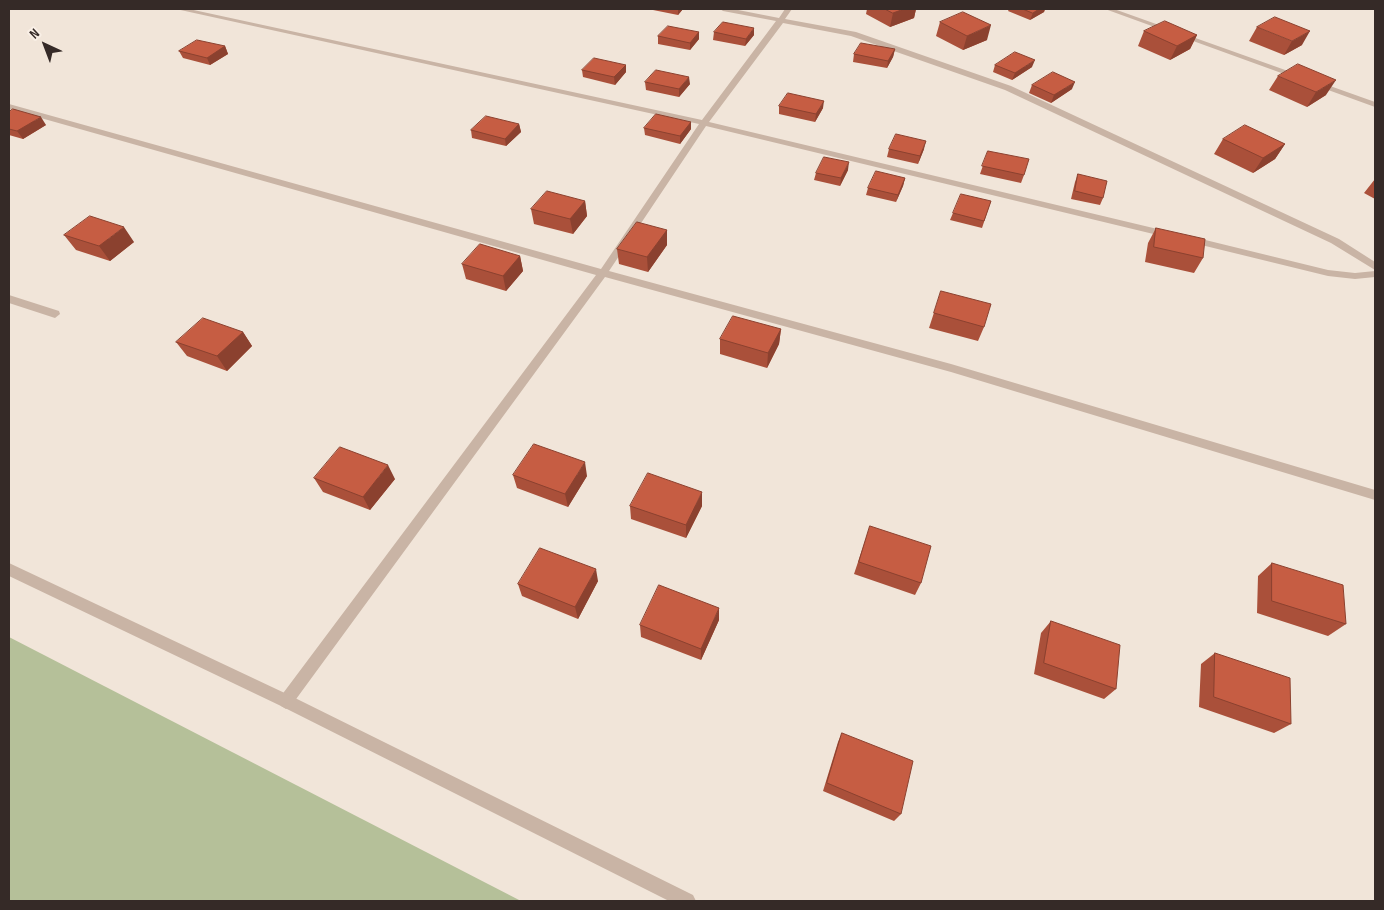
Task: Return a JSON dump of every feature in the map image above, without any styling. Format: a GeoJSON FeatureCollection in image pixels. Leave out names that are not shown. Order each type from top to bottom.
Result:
{"type":"FeatureCollection","features":[{"type":"Feature","properties":{"kind":"street"},"geometry":{"type":"LineString","coordinates":[[180,9],[704,123],[1328,273],[1355,276],[1375,274]]}},
{"type":"Feature","properties":{"kind":"street"},"geometry":{"type":"LineString","coordinates":[[723,9],[853,34],[1008,88],[1335,241],[1375,267]]}},
{"type":"Feature","properties":{"kind":"street"},"geometry":{"type":"LineString","coordinates":[[286,701],[603,273],[704,123],[789,9]]}},
{"type":"Feature","properties":{"kind":"street"},"geometry":{"type":"LineString","coordinates":[[1108,9],[1375,105]]}},
{"type":"Feature","properties":{"kind":"street"},"geometry":{"type":"LineString","coordinates":[[9,106],[603,273],[951,368],[1375,495]]}},
{"type":"Feature","properties":{"kind":"street"},"geometry":{"type":"LineString","coordinates":[[9,299],[55,314]]}},
{"type":"Feature","properties":{"kind":"street"},"geometry":{"type":"LineString","coordinates":[[9,569],[286,701],[687,901]]}},
{"type":"Feature","properties":{"kind":"green space"},"geometry":{"type":"Polygon","coordinates":[[[9,637],[521,901],[9,901],[9,637]]]}},
{"type":"Feature","properties":{"kind":"building"},"geometry":{"type":"Polygon","coordinates":[[[885,9],[904,9],[893,13],[885,9]]]}},
{"type":"Feature","properties":{"kind":"building"},"geometry":{"type":"Polygon","coordinates":[[[1023,9],[1039,9],[1033,13],[1023,9]]]}},
{"type":"Feature","properties":{"kind":"building"},"geometry":{"type":"Polygon","coordinates":[[[963,12],[991,25],[967,36],[940,22],[963,12]]]}},
{"type":"Feature","properties":{"kind":"building"},"geometry":{"type":"Polygon","coordinates":[[[1275,17],[1310,31],[1292,41],[1257,27],[1275,17]]]}},
{"type":"Feature","properties":{"kind":"building"},"geometry":{"type":"Polygon","coordinates":[[[1165,21],[1197,35],[1177,46],[1144,31],[1165,21]]]}},
{"type":"Feature","properties":{"kind":"building"},"geometry":{"type":"Polygon","coordinates":[[[723,22],[754,28],[746,39],[714,32],[723,22]]]}},
{"type":"Feature","properties":{"kind":"building"},"geometry":{"type":"Polygon","coordinates":[[[668,26],[699,32],[690,43],[658,36],[668,26]]]}},
{"type":"Feature","properties":{"kind":"building"},"geometry":{"type":"Polygon","coordinates":[[[197,40],[225,46],[207,58],[179,51],[197,40]]]}},
{"type":"Feature","properties":{"kind":"building"},"geometry":{"type":"Polygon","coordinates":[[[861,43],[895,49],[888,61],[854,54],[861,43]]]}},
{"type":"Feature","properties":{"kind":"building"},"geometry":{"type":"Polygon","coordinates":[[[1015,52],[1035,60],[1015,73],[995,65],[1015,52]]]}},
{"type":"Feature","properties":{"kind":"building"},"geometry":{"type":"Polygon","coordinates":[[[594,58],[626,65],[614,77],[582,70],[594,58]]]}},
{"type":"Feature","properties":{"kind":"building"},"geometry":{"type":"Polygon","coordinates":[[[1298,64],[1336,80],[1316,92],[1278,76],[1298,64]]]}},
{"type":"Feature","properties":{"kind":"building"},"geometry":{"type":"Polygon","coordinates":[[[656,70],[689,77],[679,89],[645,82],[656,70]]]}},
{"type":"Feature","properties":{"kind":"building"},"geometry":{"type":"Polygon","coordinates":[[[1053,72],[1075,82],[1054,95],[1032,85],[1053,72]]]}},
{"type":"Feature","properties":{"kind":"building"},"geometry":{"type":"Polygon","coordinates":[[[788,93],[824,101],[816,114],[779,106],[788,93]]]}},
{"type":"Feature","properties":{"kind":"building"},"geometry":{"type":"Polygon","coordinates":[[[13,109],[41,117],[17,131],[9,129],[9,112],[13,109]]]}},
{"type":"Feature","properties":{"kind":"building"},"geometry":{"type":"Polygon","coordinates":[[[656,114],[691,122],[680,136],[644,128],[656,114]]]}},
{"type":"Feature","properties":{"kind":"building"},"geometry":{"type":"Polygon","coordinates":[[[486,116],[519,124],[505,139],[471,130],[486,116]]]}},
{"type":"Feature","properties":{"kind":"building"},"geometry":{"type":"Polygon","coordinates":[[[1245,125],[1285,144],[1263,158],[1223,139],[1245,125]]]}},
{"type":"Feature","properties":{"kind":"building"},"geometry":{"type":"Polygon","coordinates":[[[896,134],[926,141],[920,156],[889,149],[896,134]]]}},
{"type":"Feature","properties":{"kind":"building"},"geometry":{"type":"Polygon","coordinates":[[[988,151],[1029,159],[1024,175],[982,166],[988,151]]]}},
{"type":"Feature","properties":{"kind":"building"},"geometry":{"type":"Polygon","coordinates":[[[824,157],[849,162],[841,178],[816,173],[824,157]]]}},
{"type":"Feature","properties":{"kind":"building"},"geometry":{"type":"Polygon","coordinates":[[[876,171],[905,178],[898,195],[868,188],[876,171]]]}},
{"type":"Feature","properties":{"kind":"building"},"geometry":{"type":"Polygon","coordinates":[[[1078,174],[1107,181],[1103,198],[1075,191],[1078,174]]]}},
{"type":"Feature","properties":{"kind":"building"},"geometry":{"type":"Polygon","coordinates":[[[547,191],[585,201],[570,219],[531,209],[547,191]]]}},
{"type":"Feature","properties":{"kind":"building"},"geometry":{"type":"Polygon","coordinates":[[[961,194],[991,201],[984,221],[953,213],[961,194]]]}},
{"type":"Feature","properties":{"kind":"building"},"geometry":{"type":"Polygon","coordinates":[[[90,216],[124,227],[99,246],[64,235],[90,216]]]}},
{"type":"Feature","properties":{"kind":"building"},"geometry":{"type":"Polygon","coordinates":[[[637,222],[667,230],[647,257],[617,249],[637,222]]]}},
{"type":"Feature","properties":{"kind":"building"},"geometry":{"type":"Polygon","coordinates":[[[1156,228],[1205,239],[1203,258],[1154,247],[1156,228]]]}},
{"type":"Feature","properties":{"kind":"building"},"geometry":{"type":"Polygon","coordinates":[[[480,244],[520,256],[503,276],[462,264],[480,244]]]}},
{"type":"Feature","properties":{"kind":"building"},"geometry":{"type":"Polygon","coordinates":[[[941,291],[991,304],[984,327],[934,313],[941,291]]]}},
{"type":"Feature","properties":{"kind":"building"},"geometry":{"type":"Polygon","coordinates":[[[733,316],[781,329],[768,353],[720,339],[733,316]]]}},
{"type":"Feature","properties":{"kind":"building"},"geometry":{"type":"Polygon","coordinates":[[[203,318],[243,332],[217,356],[176,342],[203,318]]]}},
{"type":"Feature","properties":{"kind":"building"},"geometry":{"type":"Polygon","coordinates":[[[534,444],[585,462],[565,494],[513,475],[534,444]]]}},
{"type":"Feature","properties":{"kind":"building"},"geometry":{"type":"Polygon","coordinates":[[[340,447],[388,465],[363,497],[314,478],[340,447]]]}},
{"type":"Feature","properties":{"kind":"building"},"geometry":{"type":"Polygon","coordinates":[[[648,473],[702,492],[686,525],[630,506],[648,473]]]}},
{"type":"Feature","properties":{"kind":"building"},"geometry":{"type":"Polygon","coordinates":[[[870,526],[931,546],[921,583],[859,562],[870,526]]]}},
{"type":"Feature","properties":{"kind":"building"},"geometry":{"type":"Polygon","coordinates":[[[540,548],[596,569],[575,607],[518,584],[540,548]]]}},
{"type":"Feature","properties":{"kind":"building"},"geometry":{"type":"Polygon","coordinates":[[[1272,563],[1343,585],[1346,624],[1272,601],[1272,563]]]}},
{"type":"Feature","properties":{"kind":"building"},"geometry":{"type":"Polygon","coordinates":[[[659,585],[719,608],[701,649],[640,625],[659,585]]]}},
{"type":"Feature","properties":{"kind":"building"},"geometry":{"type":"Polygon","coordinates":[[[1051,621],[1120,645],[1116,689],[1044,663],[1051,621]]]}},
{"type":"Feature","properties":{"kind":"building"},"geometry":{"type":"Polygon","coordinates":[[[1215,653],[1290,678],[1291,724],[1214,697],[1215,653]]]}},
{"type":"Feature","properties":{"kind":"building"},"geometry":{"type":"Polygon","coordinates":[[[842,733],[913,761],[901,814],[827,783],[842,733]]]}}]}
